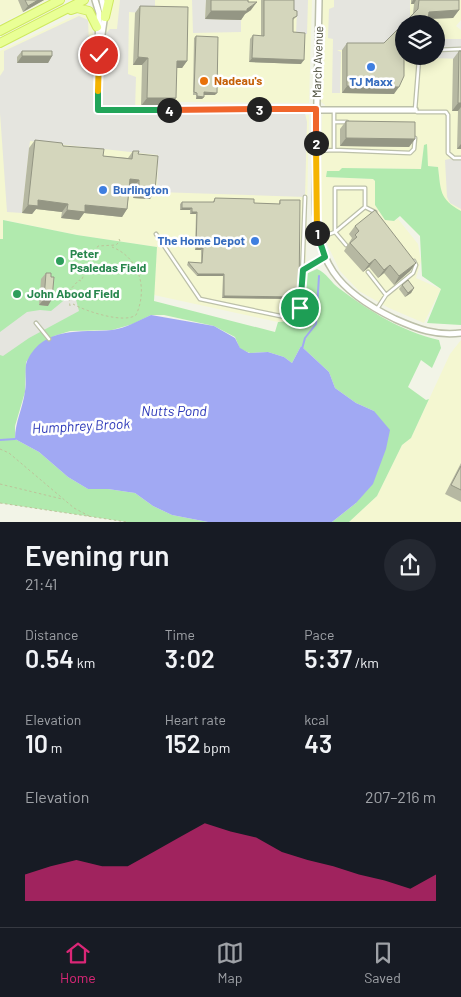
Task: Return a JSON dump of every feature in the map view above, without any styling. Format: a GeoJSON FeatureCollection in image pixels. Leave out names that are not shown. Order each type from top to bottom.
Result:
{"type":"FeatureCollection","features":[{"type":"Feature","properties":{"kind":"main road"},"geometry":{"type":"LineString","coordinates":[[0,31],[60,0]]}},
{"type":"Feature","properties":{"kind":"main road"},"geometry":{"type":"LineString","coordinates":[[0,43],[84,0]]}},
{"type":"Feature","properties":{"kind":"main road"},"geometry":{"type":"LineString","coordinates":[[105,17],[109,0]]}},
{"type":"Feature","properties":{"kind":"main road"},"geometry":{"type":"LineString","coordinates":[[48,18],[72,9],[82,8],[91,13],[97,27]]}},
{"type":"Feature","properties":{"kind":"street"},"geometry":{"type":"LineString","coordinates":[[96,0],[99,55],[98,110],[415,110]]}},
{"type":"Feature","properties":{"kind":"street"},"geometry":{"type":"LineString","coordinates":[[99,55],[105,17],[102,0]]}},
{"type":"Feature","properties":{"kind":"street","name":"March Avenue"},"geometry":{"type":"LineString","coordinates":[[319,0],[315,220],[318,238],[325,257],[343,284],[359,299],[377,310],[428,332],[461,333]]}},
{"type":"Feature","properties":{"kind":"lane"},"geometry":{"type":"LineString","coordinates":[[445,50],[461,49]]}},
{"type":"Feature","properties":{"kind":"lane"},"geometry":{"type":"LineString","coordinates":[[419,65],[415,110],[417,112],[446,112],[448,114],[448,153],[454,158],[461,158]]}},
{"type":"Feature","properties":{"kind":"lane"},"geometry":{"type":"LineString","coordinates":[[334,109],[334,150]]}},
{"type":"Feature","properties":{"kind":"lane"},"geometry":{"type":"LineString","coordinates":[[334,122],[353,122]]}},
{"type":"Feature","properties":{"kind":"lane"},"geometry":{"type":"LineString","coordinates":[[316,151],[410,153],[414,149],[415,133]]}},
{"type":"Feature","properties":{"kind":"lane"},"geometry":{"type":"LineString","coordinates":[[346,246],[335,232],[335,188],[365,188],[365,207]]}},
{"type":"Feature","properties":{"kind":"lane"},"geometry":{"type":"LineString","coordinates":[[156,234],[200,299],[285,317],[294,314],[301,304],[305,197]]}},
{"type":"Feature","properties":{"kind":"lane"},"geometry":{"type":"LineString","coordinates":[[318,238],[335,232],[365,207]]}},
{"type":"Feature","properties":{"kind":"lane"},"geometry":{"type":"LineString","coordinates":[[365,207],[376,212],[381,219]]}},
{"type":"Feature","properties":{"kind":"lane"},"geometry":{"type":"LineString","coordinates":[[377,310],[386,295],[413,273],[416,265],[409,254]]}},
{"type":"Feature","properties":{"kind":"lane"},"geometry":{"type":"LineString","coordinates":[[303,270],[325,257]]}},
{"type":"Feature","properties":{"kind":"lane"},"geometry":{"type":"LineString","coordinates":[[368,272],[386,295]]}},
{"type":"Feature","properties":{"kind":"lane"},"geometry":{"type":"LineString","coordinates":[[36,323],[49,338]]}},
{"type":"Feature","properties":{"kind":"path"},"geometry":{"type":"LineString","coordinates":[[112,247],[119,244],[118,237]]}},
{"type":"Feature","properties":{"kind":"path"},"geometry":{"type":"LineString","coordinates":[[70,306],[68,292],[79,280],[81,281],[98,246],[112,247],[127,254],[137,269],[142,294],[136,315],[130,318],[96,314],[73,304]]}},
{"type":"Feature","properties":{"kind":"path"},"geometry":{"type":"LineString","coordinates":[[0,449],[9,453],[74,508],[92,517]]}},
{"type":"Feature","properties":{"kind":"path"},"geometry":{"type":"LineString","coordinates":[[0,484],[36,491],[65,500]]}},
{"type":"Feature","properties":{"kind":"path"},"geometry":{"type":"LineString","coordinates":[[0,503],[127,522]]}},
{"type":"Feature","properties":{"kind":"shaded area"},"geometry":{"type":"Polygon","coordinates":[[[0,0],[47,0],[0,24],[0,0]]]}},
{"type":"Feature","properties":{"kind":"shaded area"},"geometry":{"type":"Polygon","coordinates":[[[113,0],[312,0],[309,103],[174,102],[174,108],[103,108],[104,35],[113,0]]]}},
{"type":"Feature","properties":{"kind":"shaded area"},"geometry":{"type":"Polygon","coordinates":[[[120,0],[155,0],[155,14],[129,12],[128,74],[136,77],[135,110],[304,109],[307,122],[305,197],[157,192],[158,155],[30,141],[22,213],[7,212],[0,113],[0,76],[4,70],[4,51],[79,16],[88,20],[90,68],[105,69],[105,34],[110,29],[117,29],[120,0]]]}},
{"type":"Feature","properties":{"kind":"shaded area"},"geometry":{"type":"Polygon","coordinates":[[[192,0],[206,0],[205,19],[241,20],[241,32],[193,33],[192,0]]]}},
{"type":"Feature","properties":{"kind":"shaded area"},"geometry":{"type":"Polygon","coordinates":[[[291,0],[308,0],[307,34],[296,34],[297,11],[291,11],[291,0]]]}},
{"type":"Feature","properties":{"kind":"shaded area"},"geometry":{"type":"Polygon","coordinates":[[[319,0],[461,0],[461,20],[456,26],[461,30],[461,211],[448,204],[441,195],[438,167],[428,166],[426,145],[424,145],[421,169],[342,168],[340,171],[327,172],[327,177],[373,179],[375,181],[375,205],[385,220],[394,221],[398,219],[418,244],[421,261],[416,278],[441,289],[424,323],[389,308],[359,291],[340,271],[328,246],[321,215],[322,118],[325,105],[316,98],[319,0]]]}},
{"type":"Feature","properties":{"kind":"shaded area"},"geometry":{"type":"Polygon","coordinates":[[[334,0],[410,0],[410,15],[395,15],[395,33],[378,50],[337,50],[341,52],[340,93],[332,93],[333,39],[328,38],[329,9],[334,7],[334,0]]]}},
{"type":"Feature","properties":{"kind":"shaded area"},"geometry":{"type":"Polygon","coordinates":[[[82,14],[89,18],[93,32],[89,80],[94,113],[166,117],[309,115],[305,311],[296,321],[278,322],[154,295],[157,247],[77,235],[4,220],[3,239],[0,239],[0,51],[76,15],[82,14]]]}},
{"type":"Feature","properties":{"kind":"shaded area"},"geometry":{"type":"Polygon","coordinates":[[[445,39],[461,39],[461,59],[445,58],[445,39]]]}},
{"type":"Feature","properties":{"kind":"shaded area"},"geometry":{"type":"Polygon","coordinates":[[[461,158],[461,209],[450,203],[447,197],[445,160],[461,158]]]}},
{"type":"Feature","properties":{"kind":"shaded area"},"geometry":{"type":"Polygon","coordinates":[[[75,296],[79,311],[29,338],[3,356],[0,355],[0,332],[27,312],[51,311],[68,297],[75,296]]]}},
{"type":"Feature","properties":{"kind":"shaded area"},"geometry":{"type":"Polygon","coordinates":[[[461,340],[461,522],[349,522],[377,496],[402,445],[411,438],[450,354],[461,340]]]}},
{"type":"Feature","properties":{"kind":"green space"},"geometry":{"type":"Polygon","coordinates":[[[427,144],[428,166],[438,167],[442,193],[454,207],[461,211],[461,325],[427,323],[441,289],[422,276],[420,236],[400,216],[394,221],[385,220],[375,205],[375,181],[373,179],[326,177],[327,171],[339,171],[342,168],[421,169],[424,145],[427,144]]]}},
{"type":"Feature","properties":{"kind":"green space"},"geometry":{"type":"Polygon","coordinates":[[[3,220],[77,235],[157,247],[154,301],[275,332],[278,322],[296,321],[305,311],[306,274],[317,269],[324,273],[340,289],[375,313],[399,326],[439,340],[441,348],[432,368],[421,360],[408,387],[426,400],[429,399],[411,438],[402,445],[377,496],[349,522],[332,522],[356,503],[374,411],[356,403],[335,388],[329,372],[301,346],[292,363],[284,357],[268,352],[250,353],[240,349],[235,337],[214,326],[164,315],[151,315],[133,324],[112,330],[70,331],[54,336],[40,345],[26,362],[25,392],[15,426],[15,439],[39,452],[68,477],[88,489],[108,489],[135,493],[153,506],[172,515],[208,522],[127,522],[0,503],[0,239],[3,239],[3,220]]]}},
{"type":"Feature","properties":{"kind":"water","name":"Nutts Pond"},"geometry":{"type":"Polygon","coordinates":[[[151,315],[214,326],[235,338],[240,348],[249,353],[268,352],[284,357],[292,363],[301,346],[329,372],[335,388],[356,403],[374,411],[390,430],[386,449],[373,484],[356,503],[332,522],[208,522],[172,515],[153,506],[135,493],[108,489],[88,489],[68,477],[39,452],[15,439],[16,427],[26,387],[26,364],[34,349],[43,341],[53,336],[64,333],[117,329],[151,315]]]}},
{"type":"Feature","properties":{"kind":"building"},"geometry":{"type":"Polygon","coordinates":[[[25,0],[38,0],[28,6],[25,0]]]}},
{"type":"Feature","properties":{"kind":"building"},"geometry":{"type":"Polygon","coordinates":[[[211,0],[248,0],[248,2],[257,2],[247,11],[211,11],[211,0]]]}},
{"type":"Feature","properties":{"kind":"building"},"geometry":{"type":"Polygon","coordinates":[[[264,0],[294,0],[294,10],[297,11],[297,16],[293,18],[293,32],[305,33],[304,60],[252,58],[253,35],[264,36],[264,0]]]}},
{"type":"Feature","properties":{"kind":"building","name":"TJ Maxx"},"geometry":{"type":"Polygon","coordinates":[[[419,0],[459,0],[459,10],[429,12],[429,15],[412,15],[418,9],[419,0]]]}},
{"type":"Feature","properties":{"kind":"building"},"geometry":{"type":"Polygon","coordinates":[[[140,6],[188,7],[187,61],[177,61],[176,98],[147,98],[148,58],[138,57],[140,6]]]}},
{"type":"Feature","properties":{"kind":"building","name":"TJ Maxx"},"geometry":{"type":"Polygon","coordinates":[[[395,32],[395,65],[404,65],[404,76],[399,87],[347,86],[347,43],[384,43],[395,32]]]}},
{"type":"Feature","properties":{"kind":"building"},"geometry":{"type":"Polygon","coordinates":[[[196,36],[218,37],[217,93],[204,92],[204,97],[197,96],[197,93],[194,92],[196,36]]]}},
{"type":"Feature","properties":{"kind":"building"},"geometry":{"type":"Polygon","coordinates":[[[22,51],[52,51],[52,56],[22,56],[22,51]]]}},
{"type":"Feature","properties":{"kind":"building"},"geometry":{"type":"Polygon","coordinates":[[[459,51],[461,51],[461,103],[458,103],[459,51]]]}},
{"type":"Feature","properties":{"kind":"building"},"geometry":{"type":"Polygon","coordinates":[[[346,121],[415,122],[415,139],[346,138],[346,121]]]}},
{"type":"Feature","properties":{"kind":"building"},"geometry":{"type":"Polygon","coordinates":[[[35,140],[62,143],[63,146],[104,149],[103,156],[132,159],[133,151],[139,151],[138,154],[158,156],[155,191],[139,190],[139,180],[130,179],[127,209],[85,205],[85,212],[67,210],[68,204],[38,200],[38,206],[28,205],[35,140]]]}},
{"type":"Feature","properties":{"kind":"building","name":"The Home Depot"},"geometry":{"type":"Polygon","coordinates":[[[215,198],[254,199],[254,203],[280,204],[280,200],[300,200],[299,297],[224,296],[224,274],[198,274],[188,262],[202,263],[203,248],[196,248],[197,212],[192,212],[192,208],[182,208],[182,202],[214,202],[215,198]]]}},
{"type":"Feature","properties":{"kind":"building"},"geometry":{"type":"Polygon","coordinates":[[[375,210],[416,263],[399,276],[390,265],[384,270],[375,259],[369,264],[350,243],[357,237],[355,235],[359,231],[355,226],[375,210]]]}},
{"type":"Feature","properties":{"kind":"building"},"geometry":{"type":"Polygon","coordinates":[[[46,273],[51,273],[51,277],[54,277],[52,299],[44,299],[46,273]]]}},
{"type":"Feature","properties":{"kind":"building"},"geometry":{"type":"Polygon","coordinates":[[[408,280],[414,288],[408,293],[402,285],[408,280]]]}},
{"type":"Feature","properties":{"kind":"building"},"geometry":{"type":"Polygon","coordinates":[[[461,466],[461,490],[451,485],[461,466]]]}},
{"type":"Feature","properties":{"kind":"waterway","name":"Humphrey Brook"},"geometry":{"type":"LineString","coordinates":[[302,349],[305,338],[316,324],[319,276]]}},
{"type":"Feature","properties":{"kind":"waterway"},"geometry":{"type":"LineString","coordinates":[[0,440],[15,439]]}},
{"type":"Feature","properties":{"kind":"place","name":"TJ Maxx"},"geometry":{"type":"Point","coordinates":[371,67]}},
{"type":"Feature","properties":{"kind":"place","name":"Nadeau's"},"geometry":{"type":"Point","coordinates":[204,81]}},
{"type":"Feature","properties":{"kind":"place","name":"Burlington"},"geometry":{"type":"Point","coordinates":[103,190]}},
{"type":"Feature","properties":{"kind":"place","name":"The Home Depot"},"geometry":{"type":"Point","coordinates":[255,241]}},
{"type":"Feature","properties":{"kind":"place","name":"Peter Psaledas Field"},"geometry":{"type":"Point","coordinates":[60,261]}},
{"type":"Feature","properties":{"kind":"place","name":"John Abood Field"},"geometry":{"type":"Point","coordinates":[17,294]}},
{"type":"Feature","properties":{"kind":"route"},"geometry":{"type":"LineString","coordinates":[[99,55],[98,110],[316,109],[315,220],[320,248],[325,257],[303,270],[300,308]]}}]}
